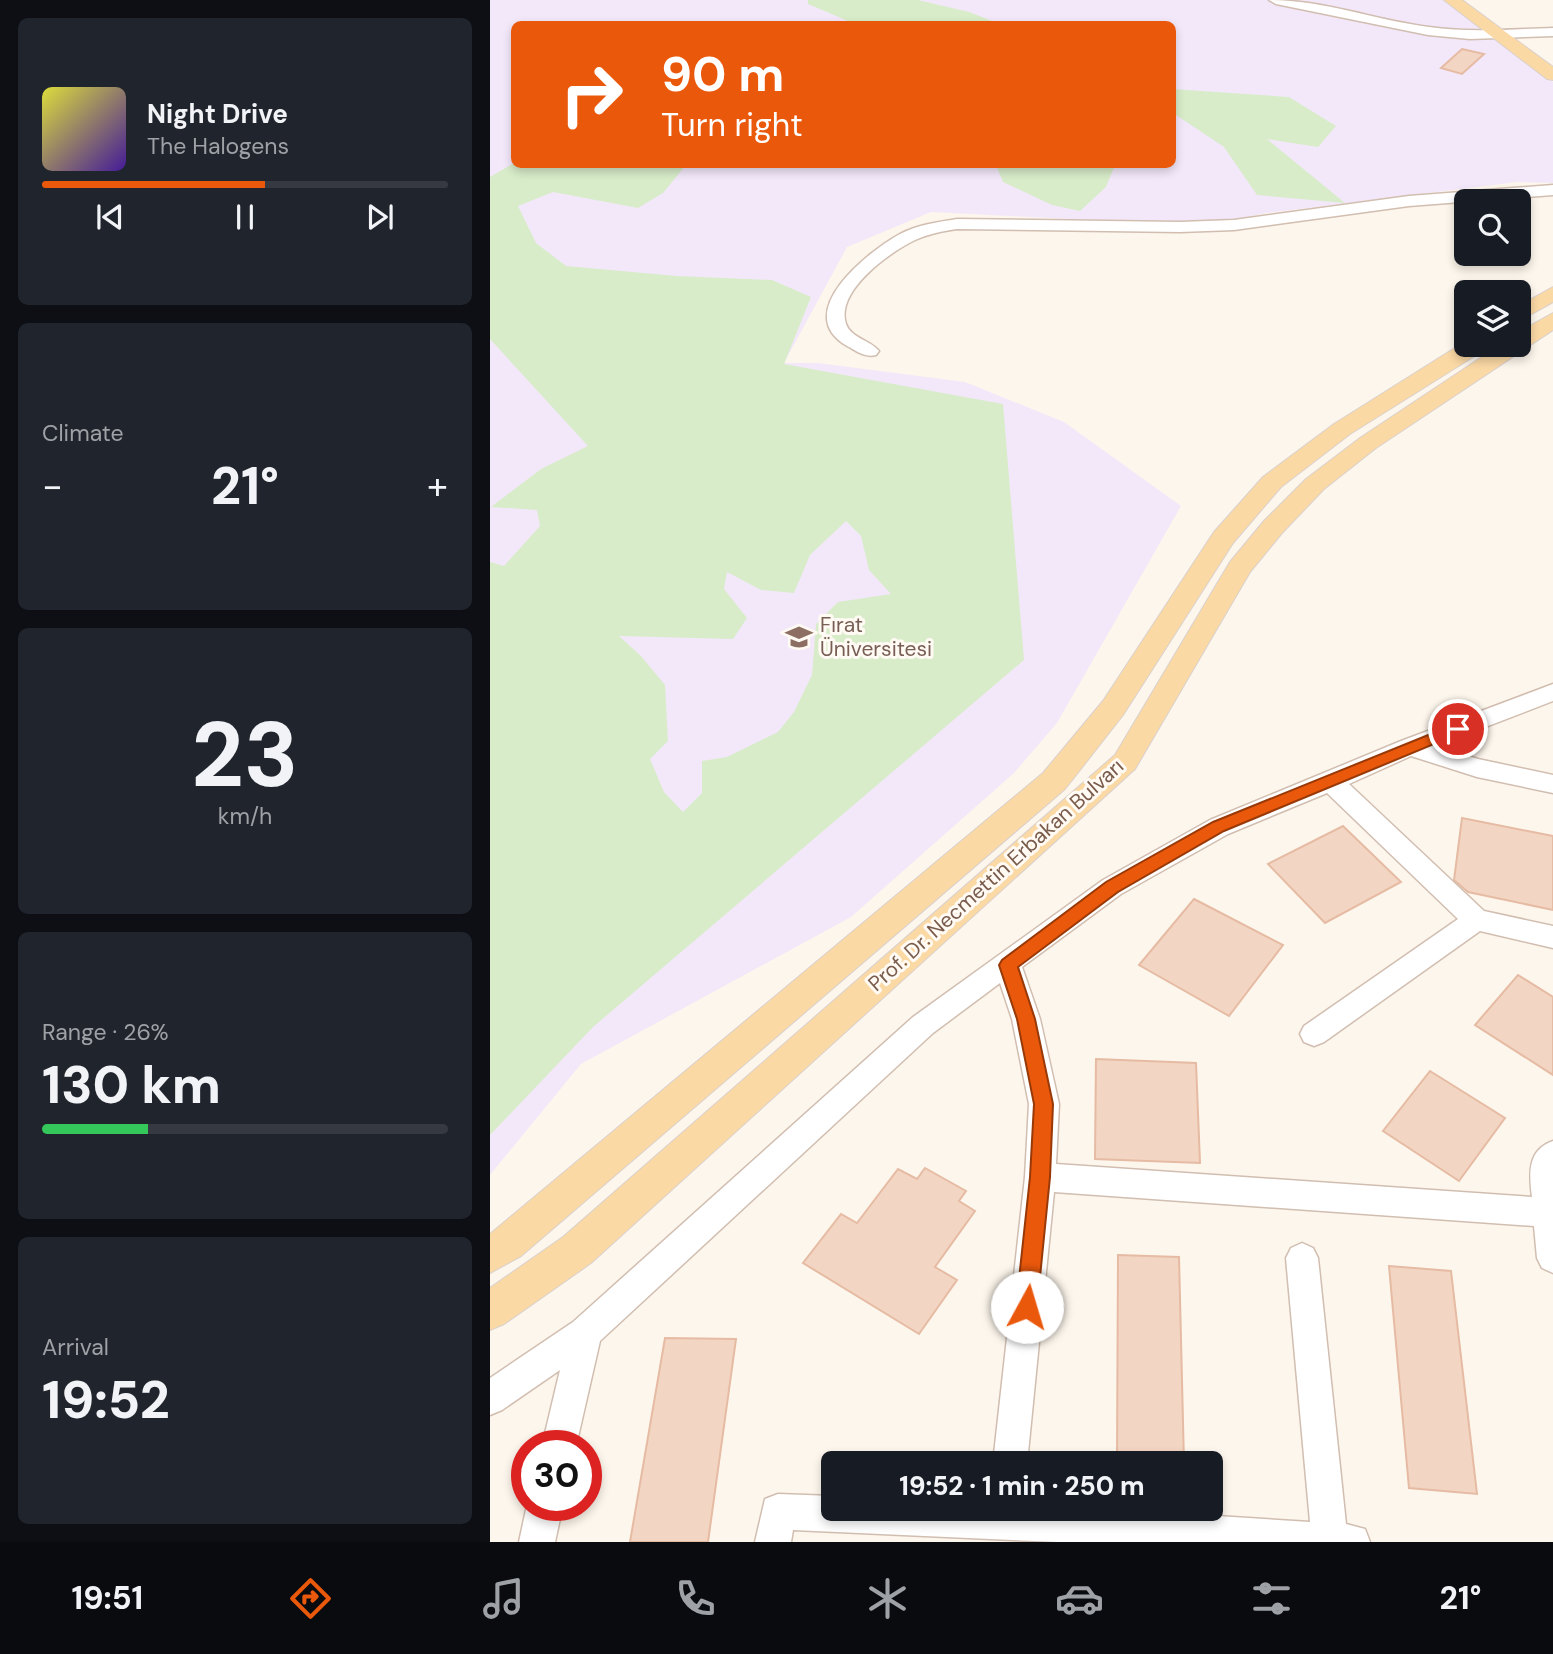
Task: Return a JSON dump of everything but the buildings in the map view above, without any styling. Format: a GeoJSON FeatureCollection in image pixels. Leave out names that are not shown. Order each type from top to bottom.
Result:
{"type":"FeatureCollection","features":[{"type":"Feature","properties":{"kind":"main road"},"geometry":{"type":"LineString","coordinates":[[1452,0],[1553,75]]}},
{"type":"Feature","properties":{"kind":"main road"},"geometry":{"type":"LineString","coordinates":[[1474,0],[1553,59]]}},
{"type":"Feature","properties":{"kind":"main road"},"geometry":{"type":"LineString","coordinates":[[1531,307],[1553,293]]}},
{"type":"Feature","properties":{"kind":"main road"},"geometry":{"type":"LineString","coordinates":[[1531,334],[1553,320]]}},
{"type":"Feature","properties":{"kind":"main road","name":"Prof. Dr. Necmettin Erbakan Bulvarı"},"geometry":{"type":"LineString","coordinates":[[490,1255],[507,1244],[1054,781],[1113,708],[1223,538],[1272,482],[1342,429],[1457,357]]}},
{"type":"Feature","properties":{"kind":"main road","name":"Prof. Dr. Necmettin Erbakan Bulvarı"},"geometry":{"type":"LineString","coordinates":[[490,1311],[577,1250],[1125,762],[1239,568],[1273,527],[1315,484],[1368,443],[1496,357]]}},
{"type":"Feature","properties":{"kind":"street"},"geometry":{"type":"LineString","coordinates":[[1276,0],[1402,27],[1470,35],[1553,32]]}},
{"type":"Feature","properties":{"kind":"street"},"geometry":{"type":"LineString","coordinates":[[870,351],[851,342],[839,330],[835,320],[842,293],[855,274],[875,258],[904,239],[936,228],[957,224],[1180,227],[1234,225],[1409,201],[1553,190]]}},
{"type":"Feature","properties":{"kind":"street"},"geometry":{"type":"LineString","coordinates":[[490,1398],[585,1333],[923,1025],[1112,887],[1207,833],[1410,747],[1553,692]]}},
{"type":"Feature","properties":{"kind":"street"},"geometry":{"type":"LineString","coordinates":[[1410,747],[1477,768],[1553,784]]}},
{"type":"Feature","properties":{"kind":"street"},"geometry":{"type":"LineString","coordinates":[[1331,782],[1476,920],[1553,937]]}},
{"type":"Feature","properties":{"kind":"street"},"geometry":{"type":"LineString","coordinates":[[1314,1034],[1476,920]]}},
{"type":"Feature","properties":{"kind":"street"},"geometry":{"type":"LineString","coordinates":[[1008,965],[1026,1019],[1044,1104],[1040,1177],[1011,1451]]}},
{"type":"Feature","properties":{"kind":"street"},"geometry":{"type":"LineString","coordinates":[[1553,1154],[1544,1168],[1553,1258]]}},
{"type":"Feature","properties":{"kind":"street"},"geometry":{"type":"LineString","coordinates":[[1040,1177],[1550,1213]]}},
{"type":"Feature","properties":{"kind":"street"},"geometry":{"type":"LineString","coordinates":[[773,1542],[778,1512],[1337,1542],[1302,1258]]}},
{"type":"Feature","properties":{"kind":"street"},"geometry":{"type":"LineString","coordinates":[[563,1430],[585,1333]]}},
{"type":"Feature","properties":{"kind":"street"},"geometry":{"type":"LineString","coordinates":[[537,1542],[542,1521]]}},
{"type":"Feature","properties":{"kind":"shaded area","name":"Fırat Üniversitesi"},"geometry":{"type":"Polygon","coordinates":[[[490,0],[1443,0],[1553,82],[1553,183],[1517,182],[1454,189],[1267,213],[1205,226],[931,212],[847,247],[784,363],[818,363],[965,382],[1064,422],[1181,506],[1057,723],[1014,773],[851,917],[581,1064],[490,1175],[490,0]]]}},
{"type":"Feature","properties":{"kind":"green space"},"geometry":{"type":"Polygon","coordinates":[[[808,0],[918,0],[969,12],[992,21],[848,21],[808,4],[808,0]]]}},
{"type":"Feature","properties":{"kind":"green space"},"geometry":{"type":"Polygon","coordinates":[[[1176,89],[1289,97],[1336,126],[1318,147],[1267,139],[1345,203],[1257,195],[1224,147],[1176,115],[1176,89]]]}},
{"type":"Feature","properties":{"kind":"green space"},"geometry":{"type":"Polygon","coordinates":[[[511,165],[511,168],[684,168],[663,193],[638,208],[553,192],[518,206],[536,243],[566,266],[677,276],[772,280],[811,297],[784,364],[1003,404],[1024,660],[593,1027],[490,1135],[490,562],[504,566],[540,526],[537,510],[491,507],[541,469],[588,446],[490,339],[490,177],[511,165]],[[846,521],[810,555],[794,593],[761,590],[727,572],[724,589],[747,618],[733,639],[619,636],[641,656],[665,685],[668,741],[650,759],[664,792],[683,812],[702,793],[702,761],[727,757],[778,732],[794,712],[812,675],[816,624],[838,602],[891,594],[869,570],[861,536],[846,521]]]}},
{"type":"Feature","properties":{"kind":"green space"},"geometry":{"type":"Polygon","coordinates":[[[997,168],[1114,168],[1106,187],[1080,211],[1052,205],[1003,182],[997,168]]]}},
{"type":"Feature","properties":{"kind":"place","name":"Fırat Üniversitesi"},"geometry":{"type":"Point","coordinates":[799,637]}},
{"type":"Feature","properties":{"kind":"route"},"geometry":{"type":"LineString","coordinates":[[1027,1307],[1040,1177],[1044,1104],[1026,1019],[1008,965],[1112,887],[1219,827],[1458,729]]}}]}
